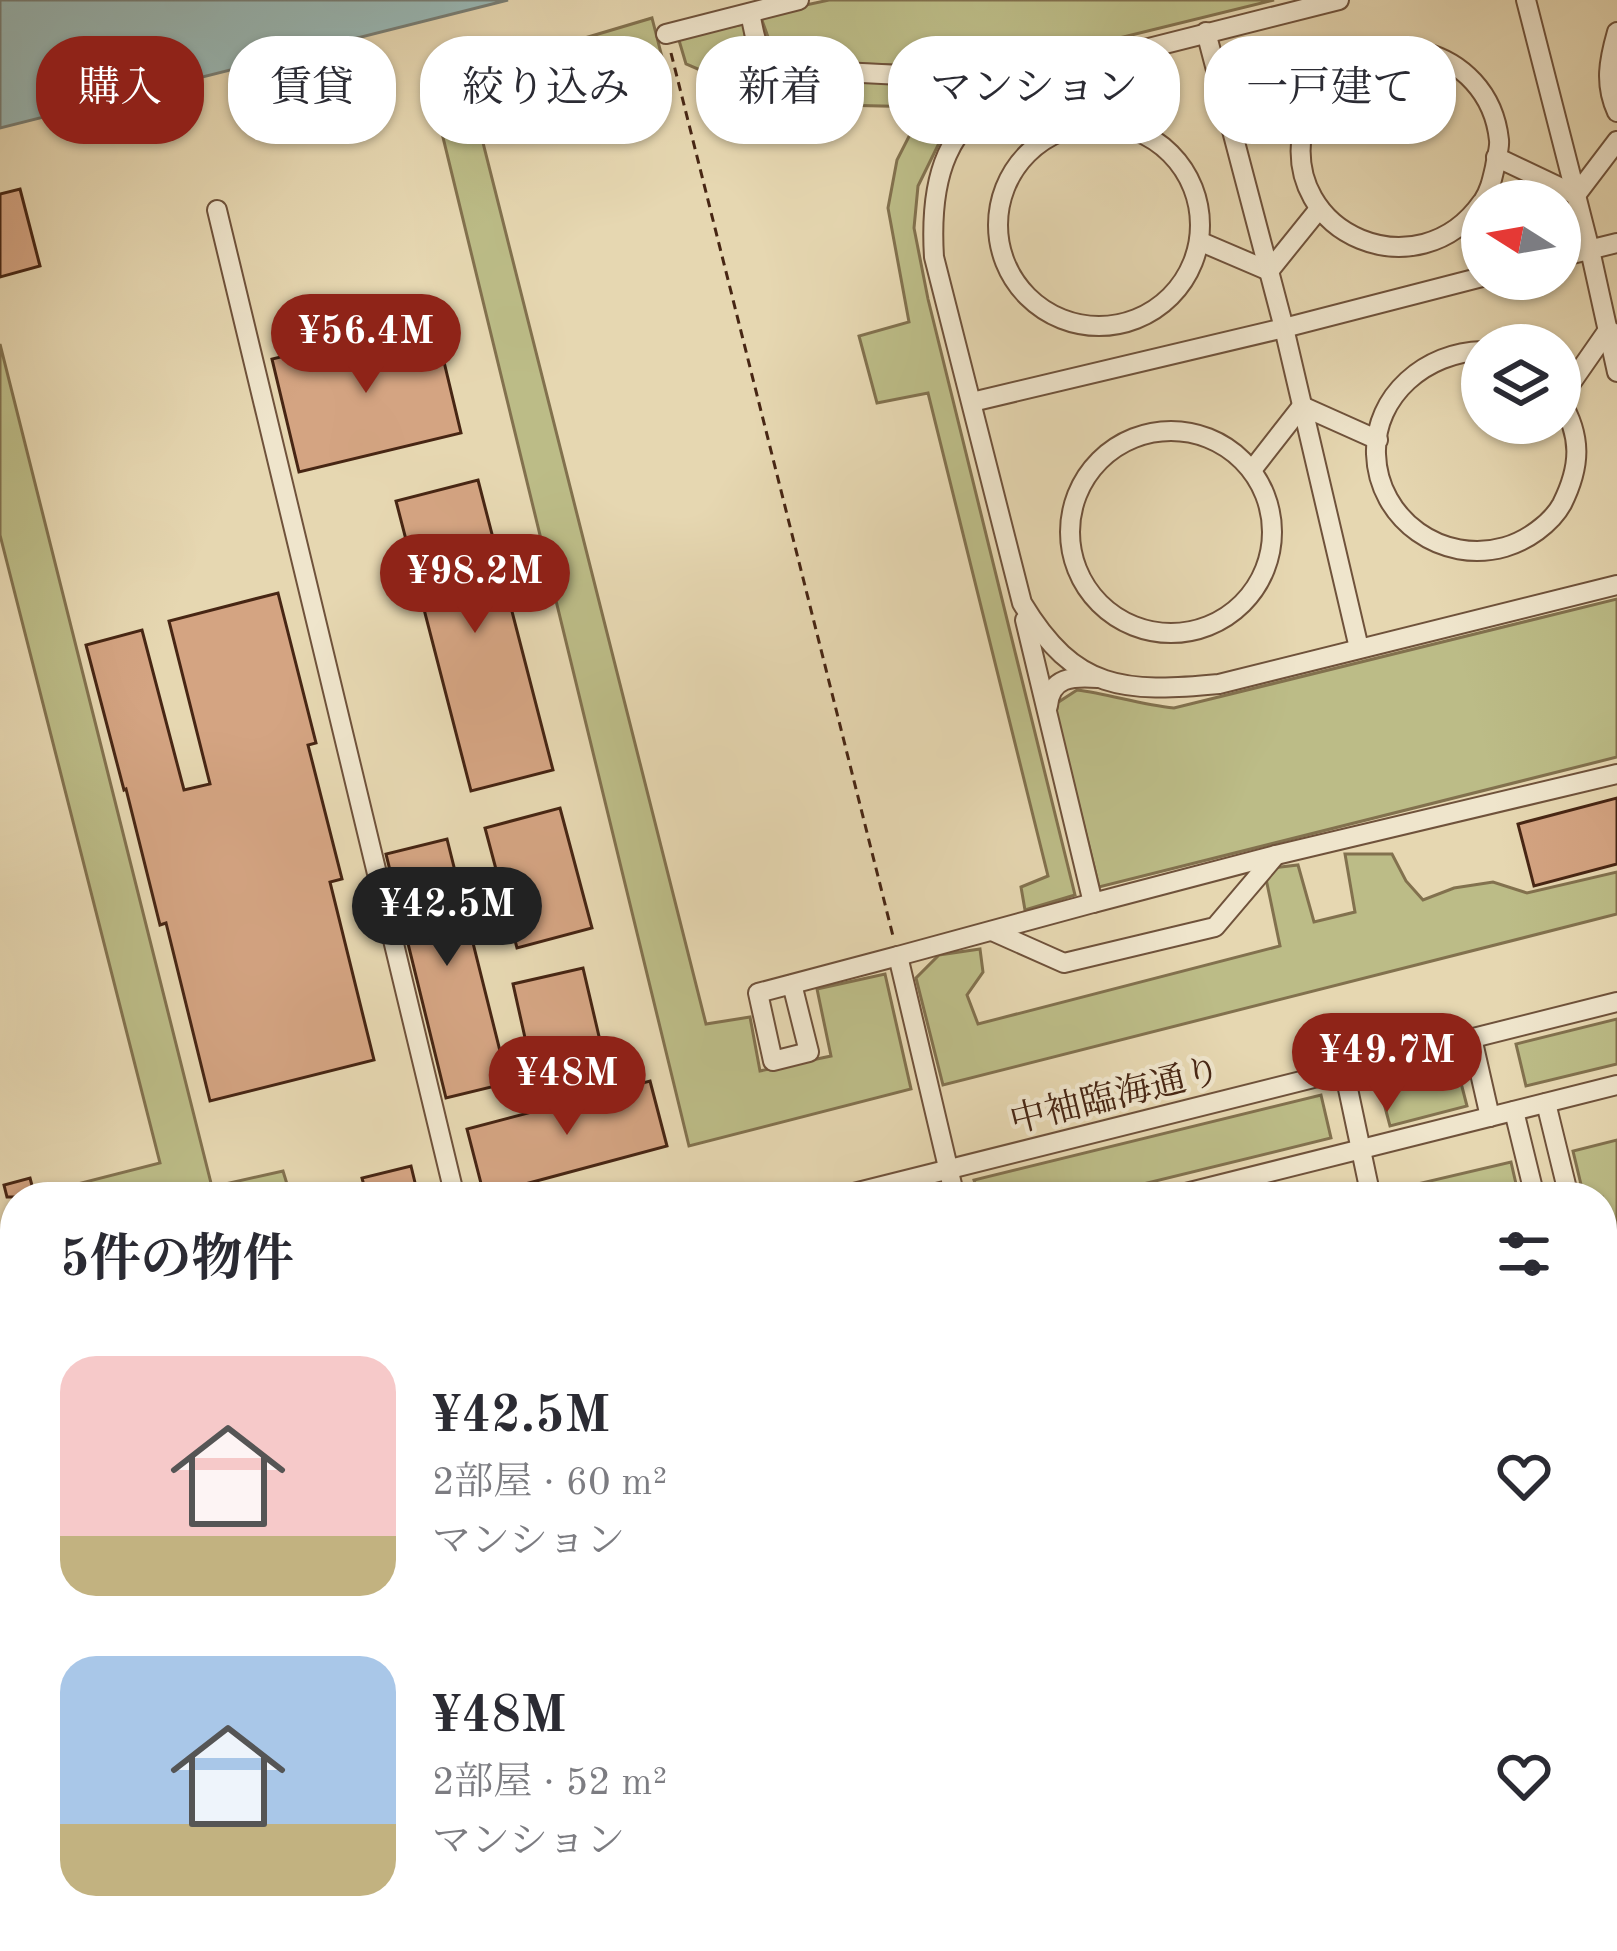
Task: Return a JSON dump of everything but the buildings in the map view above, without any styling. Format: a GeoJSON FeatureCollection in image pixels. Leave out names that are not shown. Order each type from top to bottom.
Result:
{"type":"FeatureCollection","features":[{"type":"Feature","properties":{"kind":"street"},"geometry":{"type":"LineString","coordinates":[[666,34],[799,0]]}},
{"type":"Feature","properties":{"kind":"street"},"geometry":{"type":"LineString","coordinates":[[1180,39],[1339,0]]}},
{"type":"Feature","properties":{"kind":"street"},"geometry":{"type":"LineString","coordinates":[[1526,0],[1572,180]]}},
{"type":"Feature","properties":{"kind":"street"},"geometry":{"type":"LineString","coordinates":[[750,13],[757,47],[768,63],[784,69],[888,74]]}},
{"type":"Feature","properties":{"kind":"street"},"geometry":{"type":"LineString","coordinates":[[1206,32],[1359,648]]}},
{"type":"Feature","properties":{"kind":"street"},"geometry":{"type":"LineString","coordinates":[[1617,32],[1607,70],[1617,112]]}},
{"type":"Feature","properties":{"kind":"street"},"geometry":{"type":"LineString","coordinates":[[1461,227],[1424,245],[1406,248],[1371,244],[1345,232],[1319,208],[1306,183],[1299,146],[1315,93],[1356,57],[1403,47],[1437,54],[1454,63],[1486,96],[1499,142],[1492,180]]}},
{"type":"Feature","properties":{"kind":"street"},"geometry":{"type":"LineString","coordinates":[[1076,125],[1128,126],[1171,152],[1197,195],[1199,241],[1181,286],[1158,308],[1123,324],[1075,324],[1027,297],[1006,267],[999,242],[999,207],[1004,187],[1035,145],[1076,125]]}},
{"type":"Feature","properties":{"kind":"street"},"geometry":{"type":"LineString","coordinates":[[1581,188],[1617,141]]}},
{"type":"Feature","properties":{"kind":"street"},"geometry":{"type":"LineString","coordinates":[[953,144],[935,186],[934,257],[1094,903]]}},
{"type":"Feature","properties":{"kind":"street"},"geometry":{"type":"LineString","coordinates":[[1496,157],[1544,180]]}},
{"type":"Feature","properties":{"kind":"street"},"geometry":{"type":"LineString","coordinates":[[1269,271],[1319,208]]}},
{"type":"Feature","properties":{"kind":"street"},"geometry":{"type":"LineString","coordinates":[[218,210],[451,1182]]}},
{"type":"Feature","properties":{"kind":"street"},"geometry":{"type":"LineString","coordinates":[[1581,215],[1612,332],[1617,372]]}},
{"type":"Feature","properties":{"kind":"street"},"geometry":{"type":"LineString","coordinates":[[1199,241],[1269,271]]}},
{"type":"Feature","properties":{"kind":"street"},"geometry":{"type":"LineString","coordinates":[[1581,252],[1617,243]]}},
{"type":"Feature","properties":{"kind":"street"},"geometry":{"type":"LineString","coordinates":[[972,402],[1461,282]]}},
{"type":"Feature","properties":{"kind":"street"},"geometry":{"type":"LineString","coordinates":[[1581,373],[1612,332]]}},
{"type":"Feature","properties":{"kind":"street"},"geometry":{"type":"LineString","coordinates":[[1461,354],[1443,356],[1403,382],[1380,421],[1376,456],[1388,501],[1423,538],[1459,551],[1487,553],[1521,543],[1556,514],[1573,482],[1576,444]]}},
{"type":"Feature","properties":{"kind":"street"},"geometry":{"type":"LineString","coordinates":[[1302,406],[1378,440]]}},
{"type":"Feature","properties":{"kind":"street"},"geometry":{"type":"LineString","coordinates":[[1252,470],[1302,406]]}},
{"type":"Feature","properties":{"kind":"street"},"geometry":{"type":"LineString","coordinates":[[1188,431],[1221,442],[1252,470],[1268,501],[1273,536],[1265,571],[1239,608],[1209,626],[1174,634],[1139,628],[1117,618],[1090,594],[1071,547],[1072,512],[1086,476],[1110,450],[1139,435],[1188,431]]}},
{"type":"Feature","properties":{"kind":"street"},"geometry":{"type":"LineString","coordinates":[[1022,603],[1061,656],[1100,679],[1158,690],[1219,684],[1617,585]]}},
{"type":"Feature","properties":{"kind":"street"},"geometry":{"type":"LineString","coordinates":[[1047,717],[1054,686],[1065,679],[1100,679]]}},
{"type":"Feature","properties":{"kind":"street"},"geometry":{"type":"LineString","coordinates":[[792,984],[1276,855],[1617,774]]}},
{"type":"Feature","properties":{"kind":"street"},"geometry":{"type":"LineString","coordinates":[[992,931],[1064,963],[1215,927],[1276,855]]}},
{"type":"Feature","properties":{"kind":"street"},"geometry":{"type":"LineString","coordinates":[[898,956],[952,1182]]}},
{"type":"Feature","properties":{"kind":"street","name":"中袖臨海通り"},"geometry":{"type":"LineString","coordinates":[[898,1182],[1617,1002]]}},
{"type":"Feature","properties":{"kind":"street"},"geometry":{"type":"LineString","coordinates":[[1472,1038],[1490,1117]]}},
{"type":"Feature","properties":{"kind":"street"},"geometry":{"type":"LineString","coordinates":[[1344,1070],[1368,1182]]}},
{"type":"Feature","properties":{"kind":"street"},"geometry":{"type":"LineString","coordinates":[[1230,1182],[1617,1085]]}},
{"type":"Feature","properties":{"kind":"street"},"geometry":{"type":"LineString","coordinates":[[1546,1103],[1565,1182]]}},
{"type":"Feature","properties":{"kind":"street"},"geometry":{"type":"LineString","coordinates":[[1514,1111],[1531,1182]]}},
{"type":"Feature","properties":{"kind":"path"},"geometry":{"type":"LineString","coordinates":[[666,34],[898,956]]}},
{"type":"Feature","properties":{"kind":"green space"},"geometry":{"type":"Polygon","coordinates":[[[829,0],[1274,0],[1127,36],[888,36],[888,65],[864,64],[864,36],[768,36],[760,15],[829,0]]]}},
{"type":"Feature","properties":{"kind":"green space"},"geometry":{"type":"Polygon","coordinates":[[[652,18],[657,36],[591,36],[652,18]]]}},
{"type":"Feature","properties":{"kind":"green space"},"geometry":{"type":"Polygon","coordinates":[[[744,24],[746,36],[696,36],[696,68],[686,64],[678,37],[744,24]]]}},
{"type":"Feature","properties":{"kind":"green space"},"geometry":{"type":"Polygon","coordinates":[[[864,78],[888,80],[888,106],[864,106],[864,78]]]}},
{"type":"Feature","properties":{"kind":"green space"},"geometry":{"type":"Polygon","coordinates":[[[445,144],[483,144],[706,1024],[750,1017],[760,1071],[831,1056],[817,989],[885,974],[911,1089],[689,1146],[445,144]]]}},
{"type":"Feature","properties":{"kind":"green space"},"geometry":{"type":"Polygon","coordinates":[[[905,144],[939,144],[918,186],[914,228],[1075,895],[1025,910],[1021,887],[1048,876],[928,393],[877,403],[859,336],[909,322],[888,208],[897,160],[905,144]]]}},
{"type":"Feature","properties":{"kind":"green space"},"geometry":{"type":"Polygon","coordinates":[[[0,344],[211,1182],[85,1182],[160,1163],[0,535],[0,344]]]}},
{"type":"Feature","properties":{"kind":"green space"},"geometry":{"type":"Polygon","coordinates":[[[1617,599],[1617,757],[1099,887],[1054,705],[1077,690],[1174,708],[1617,599]]]}},
{"type":"Feature","properties":{"kind":"green space"},"geometry":{"type":"Polygon","coordinates":[[[1345,854],[1392,854],[1423,900],[1454,888],[1493,882],[1527,893],[1617,872],[1617,914],[943,1085],[916,978],[939,955],[980,949],[983,972],[967,995],[978,1024],[1280,946],[1264,869],[1298,865],[1314,922],[1355,912],[1345,854]]]}},
{"type":"Feature","properties":{"kind":"green space"},"geometry":{"type":"Polygon","coordinates":[[[1617,1019],[1617,1064],[1526,1086],[1516,1044],[1617,1019]]]}},
{"type":"Feature","properties":{"kind":"green space"},"geometry":{"type":"Polygon","coordinates":[[[1454,1056],[1467,1106],[1390,1126],[1377,1077],[1454,1056]]]}},
{"type":"Feature","properties":{"kind":"green space"},"geometry":{"type":"Polygon","coordinates":[[[1321,1095],[1331,1138],[1151,1182],[974,1180],[1321,1095]]]}},
{"type":"Feature","properties":{"kind":"green space"},"geometry":{"type":"Polygon","coordinates":[[[1617,1140],[1617,1182],[1580,1182],[1573,1151],[1617,1140]]]}},
{"type":"Feature","properties":{"kind":"green space"},"geometry":{"type":"Polygon","coordinates":[[[1511,1162],[1516,1182],[1426,1182],[1511,1162]]]}},
{"type":"Feature","properties":{"kind":"green space"},"geometry":{"type":"Polygon","coordinates":[[[283,1171],[286,1182],[234,1182],[283,1171]]]}},
{"type":"Feature","properties":{"kind":"water"},"geometry":{"type":"Polygon","coordinates":[[[0,0],[508,0],[365,36],[228,36],[228,71],[204,77],[204,36],[36,36],[36,119],[0,128],[0,0]]]}}]}
